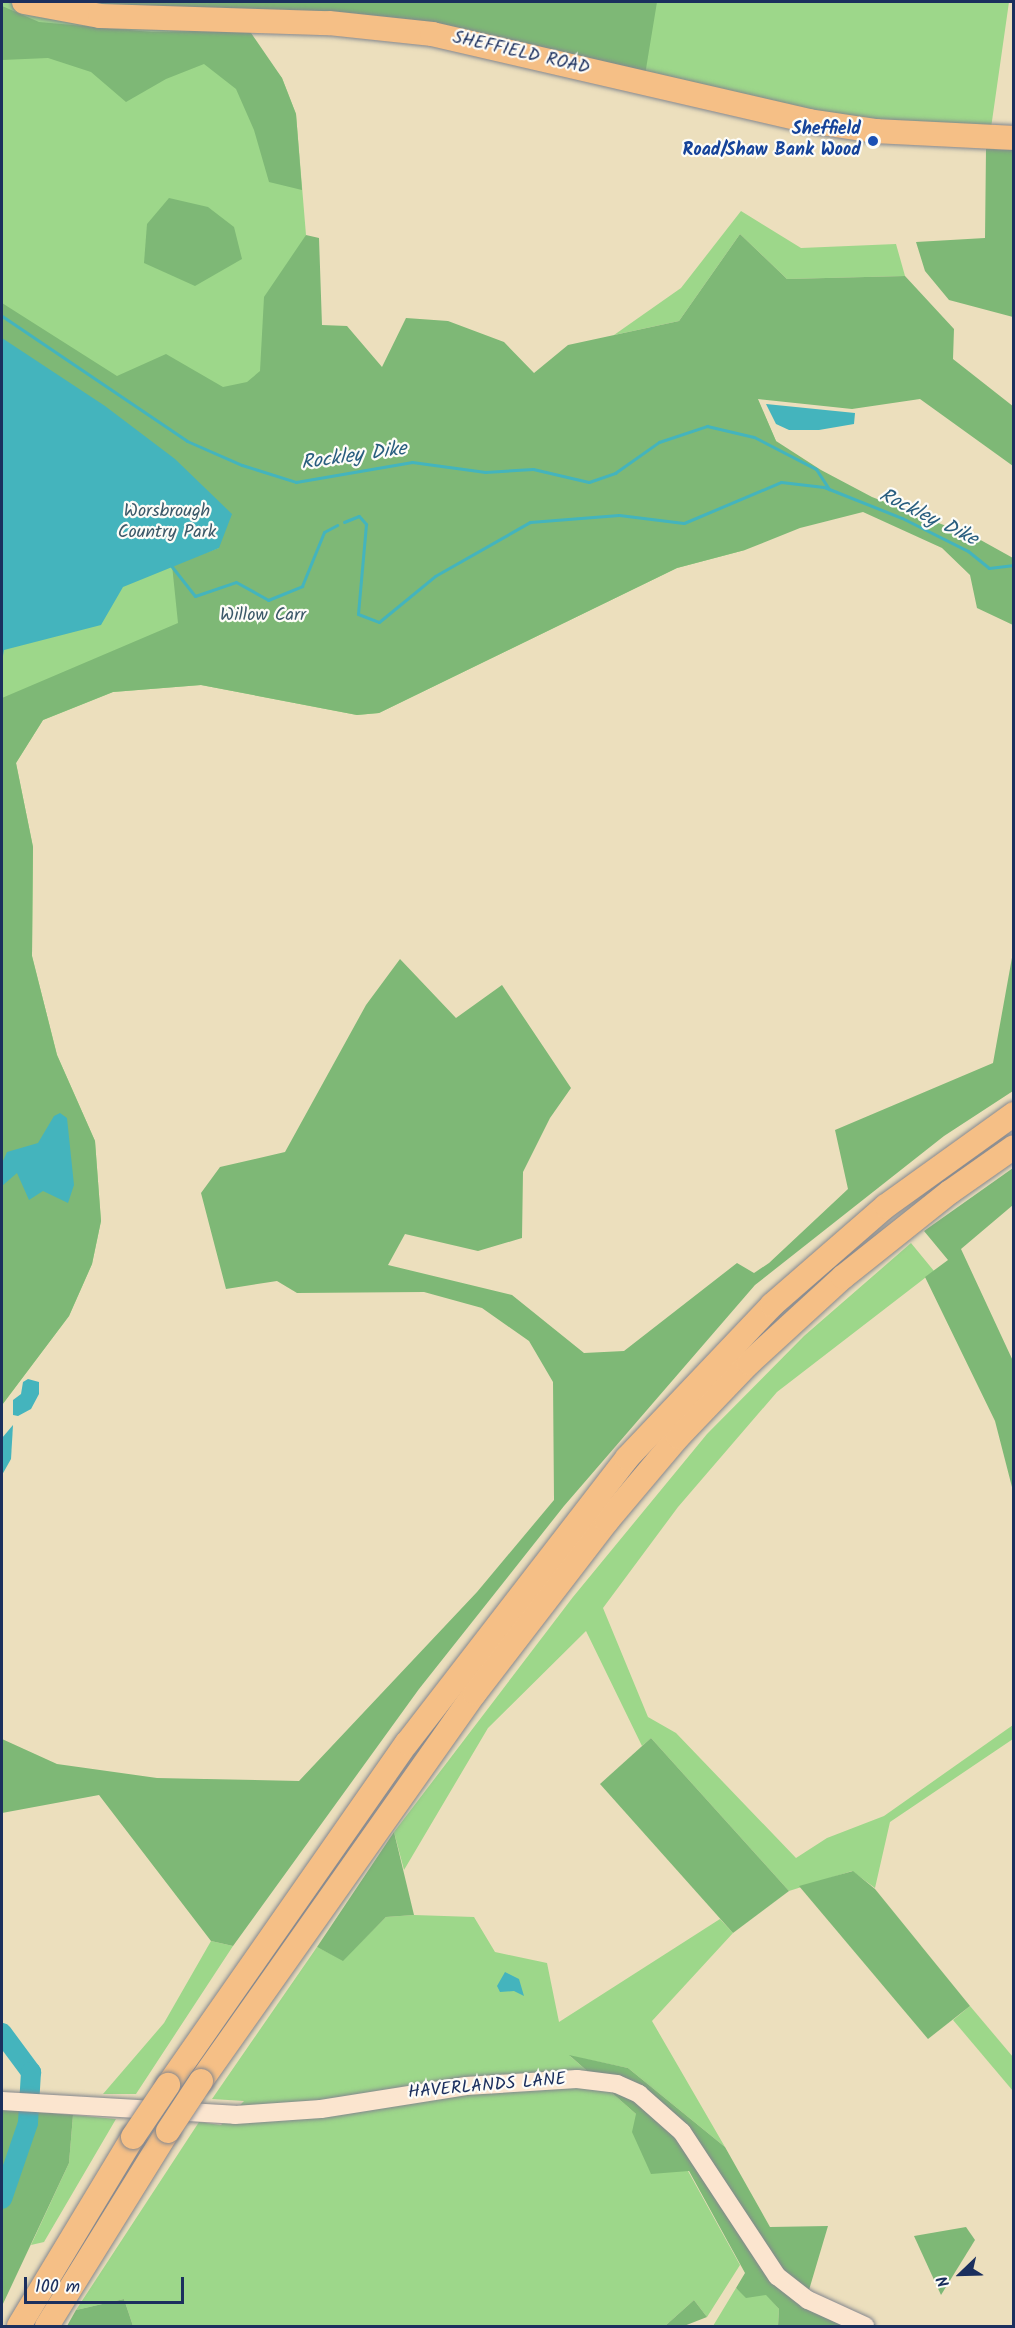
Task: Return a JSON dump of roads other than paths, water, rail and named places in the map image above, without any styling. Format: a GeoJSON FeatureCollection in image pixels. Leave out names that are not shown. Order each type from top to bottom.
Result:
{"type":"FeatureCollection","features":[{"type":"Feature","properties":{"kind":"highway","name":"SHEFFIELD ROAD"},"geometry":{"type":"LineString","coordinates":[[24,2],[100,16],[329,23],[432,34],[809,121],[876,131],[1014,138]]}},
{"type":"Feature","properties":{"kind":"highway"},"geometry":{"type":"LineString","coordinates":[[19,2326],[133,2137],[407,1743],[627,1458],[772,1305],[886,1206],[1014,1114]]}},
{"type":"Feature","properties":{"kind":"highway"},"geometry":{"type":"LineString","coordinates":[[47,2326],[168,2130],[201,2081],[475,1693],[607,1521],[678,1437],[749,1363],[843,1277],[950,1192],[1014,1147]]}},
{"type":"Feature","properties":{"kind":"street","name":"HAVERLANDS LANE"},"geometry":{"type":"LineString","coordinates":[[9,2102],[235,2115],[321,2109],[466,2086],[577,2079],[629,2087],[682,2132],[708,2166],[777,2276],[808,2300],[865,2326]]}},
{"type":"Feature","properties":{"kind":"water"},"geometry":{"type":"Polygon","coordinates":[[[2,338],[105,406],[175,459],[232,514],[219,548],[123,587],[101,625],[4,650],[2,662],[2,338]]]}},
{"type":"Feature","properties":{"kind":"water"},"geometry":{"type":"Polygon","coordinates":[[[766,404],[855,413],[854,424],[819,430],[789,430],[776,424],[766,404]]]}},
{"type":"Feature","properties":{"kind":"water"},"geometry":{"type":"Polygon","coordinates":[[[60,1113],[67,1118],[74,1185],[68,1203],[43,1191],[29,1200],[17,1173],[2,1186],[2,1163],[7,1152],[38,1143],[54,1116],[60,1113]]]}},
{"type":"Feature","properties":{"kind":"water"},"geometry":{"type":"Polygon","coordinates":[[[28,1379],[39,1382],[39,1394],[31,1409],[18,1416],[13,1415],[13,1400],[21,1394],[23,1382],[28,1379]]]}},
{"type":"Feature","properties":{"kind":"water"},"geometry":{"type":"Polygon","coordinates":[[[13,1425],[11,1459],[2,1475],[2,1438],[13,1425]]]}},
{"type":"Feature","properties":{"kind":"water"},"geometry":{"type":"Polygon","coordinates":[[[505,1972],[519,1979],[524,1996],[514,1991],[500,1992],[497,1986],[505,1972]]]}},
{"type":"Feature","properties":{"kind":"waterway","name":"Rockley Dike"},"geometry":{"type":"LineString","coordinates":[[2,316],[187,441],[242,465],[296,482],[412,462],[485,472],[533,469],[589,482],[615,473],[659,442],[707,426],[754,437],[816,469],[829,489]]}},
{"type":"Feature","properties":{"kind":"waterway","name":"Rockley Dike"},"geometry":{"type":"LineString","coordinates":[[344,522],[359,516],[366,524],[358,614],[379,622],[435,576],[530,522],[619,515],[684,523],[781,482],[824,487],[902,518],[968,551],[989,568],[1014,565]]}},
{"type":"Feature","properties":{"kind":"waterway","name":"Rockley Dike"},"geometry":{"type":"LineString","coordinates":[[169,563],[195,596],[236,582],[268,600],[302,586],[324,532],[337,525]]}},
{"type":"Feature","properties":{"kind":"waterway"},"geometry":{"type":"LineString","coordinates":[[2,2033],[31,2072],[28,2123],[2,2199]]}},
{"type":"Feature","properties":{"kind":"place","name":"Sheffield Road/Shaw Bank Wood"},"geometry":{"type":"Point","coordinates":[873,141]}},
{"type":"Feature","properties":{"kind":"park label","name":"Worsbrough Country Park"},"geometry":{"type":"Point","coordinates":[167,523]}},
{"type":"Feature","properties":{"kind":"park label","name":"Willow Carr"},"geometry":{"type":"Point","coordinates":[263,616]}}]}
